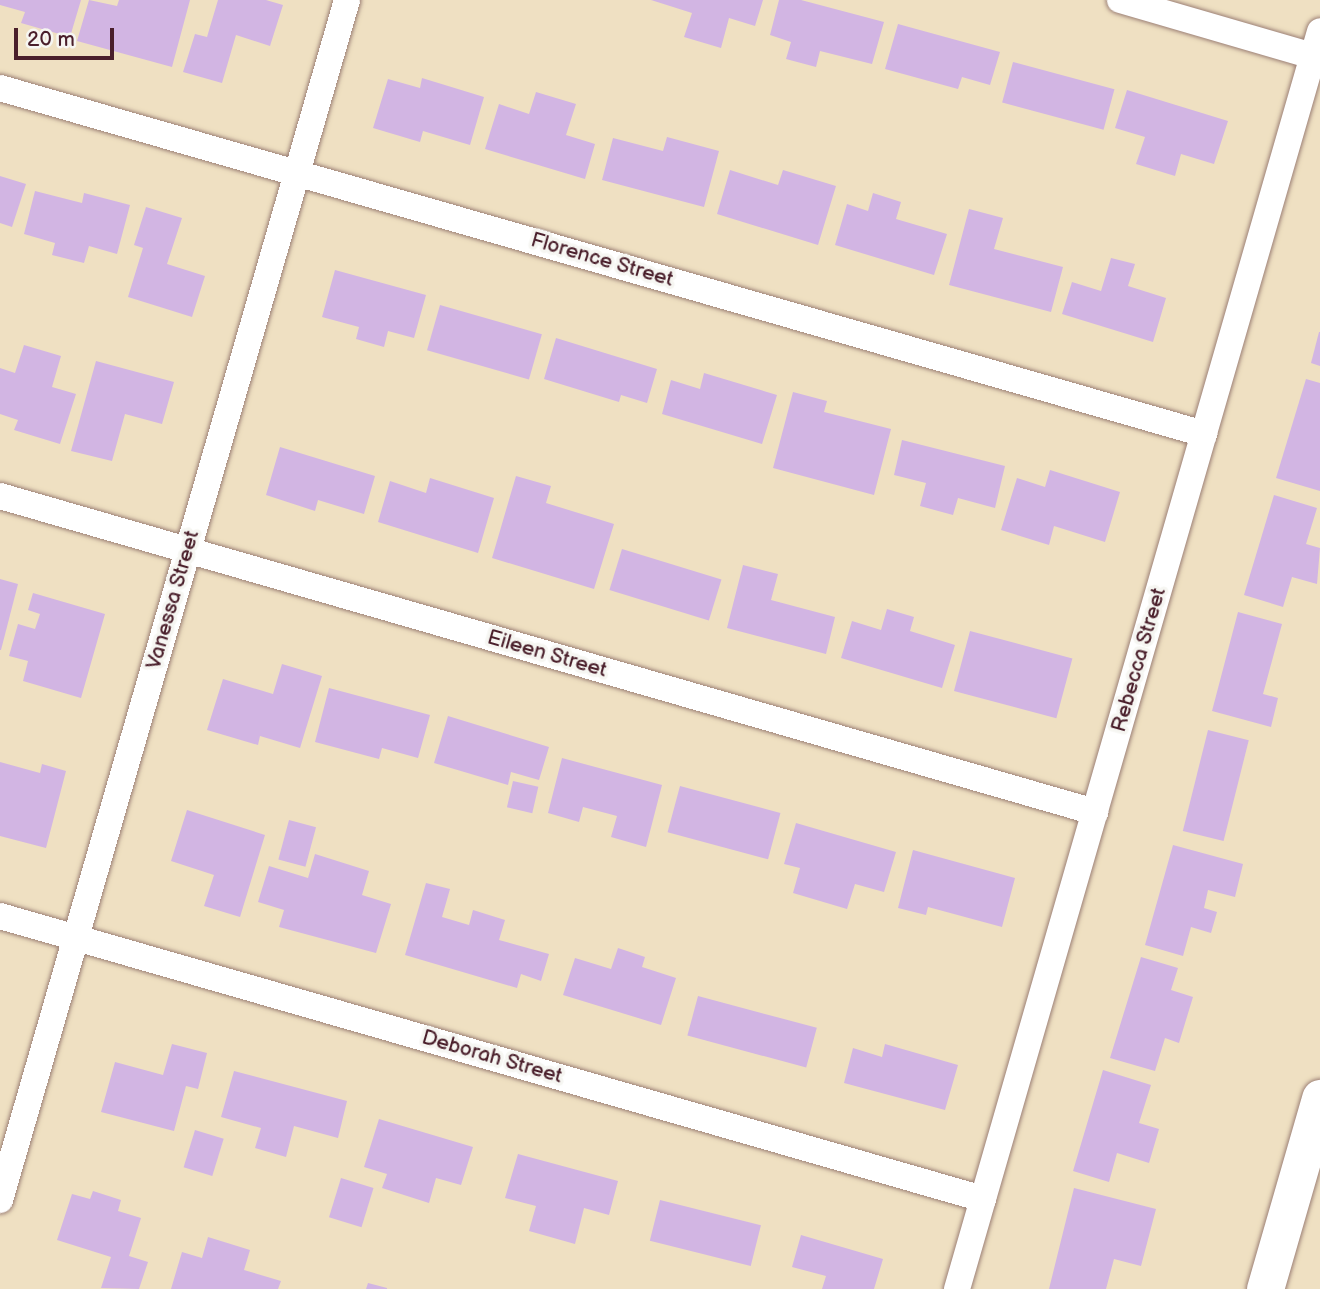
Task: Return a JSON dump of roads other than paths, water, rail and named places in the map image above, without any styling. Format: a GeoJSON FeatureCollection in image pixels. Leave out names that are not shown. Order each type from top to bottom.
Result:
{"type":"FeatureCollection","features":[{"type":"Feature","properties":{"kind":"main road"},"geometry":{"type":"LineString","coordinates":[[1265,1289],[1320,1098]]}},
{"type":"Feature","properties":{"kind":"street","name":"Vanessa Street"},"geometry":{"type":"LineString","coordinates":[[0,1200],[347,0]]}},
{"type":"Feature","properties":{"kind":"street"},"geometry":{"type":"LineString","coordinates":[[1120,0],[1317,43]]}},
{"type":"Feature","properties":{"kind":"street","name":"Rebecca Street"},"geometry":{"type":"LineString","coordinates":[[957,1289],[1317,43]]}},
{"type":"Feature","properties":{"kind":"street","name":"Florence Street"},"geometry":{"type":"LineString","coordinates":[[0,88],[1204,434]]}},
{"type":"Feature","properties":{"kind":"street","name":"Eileen Street"},"geometry":{"type":"LineString","coordinates":[[0,496],[1095,811]]}},
{"type":"Feature","properties":{"kind":"street","name":"Deborah Street"},"geometry":{"type":"LineString","coordinates":[[0,916],[983,1199]]}}]}
